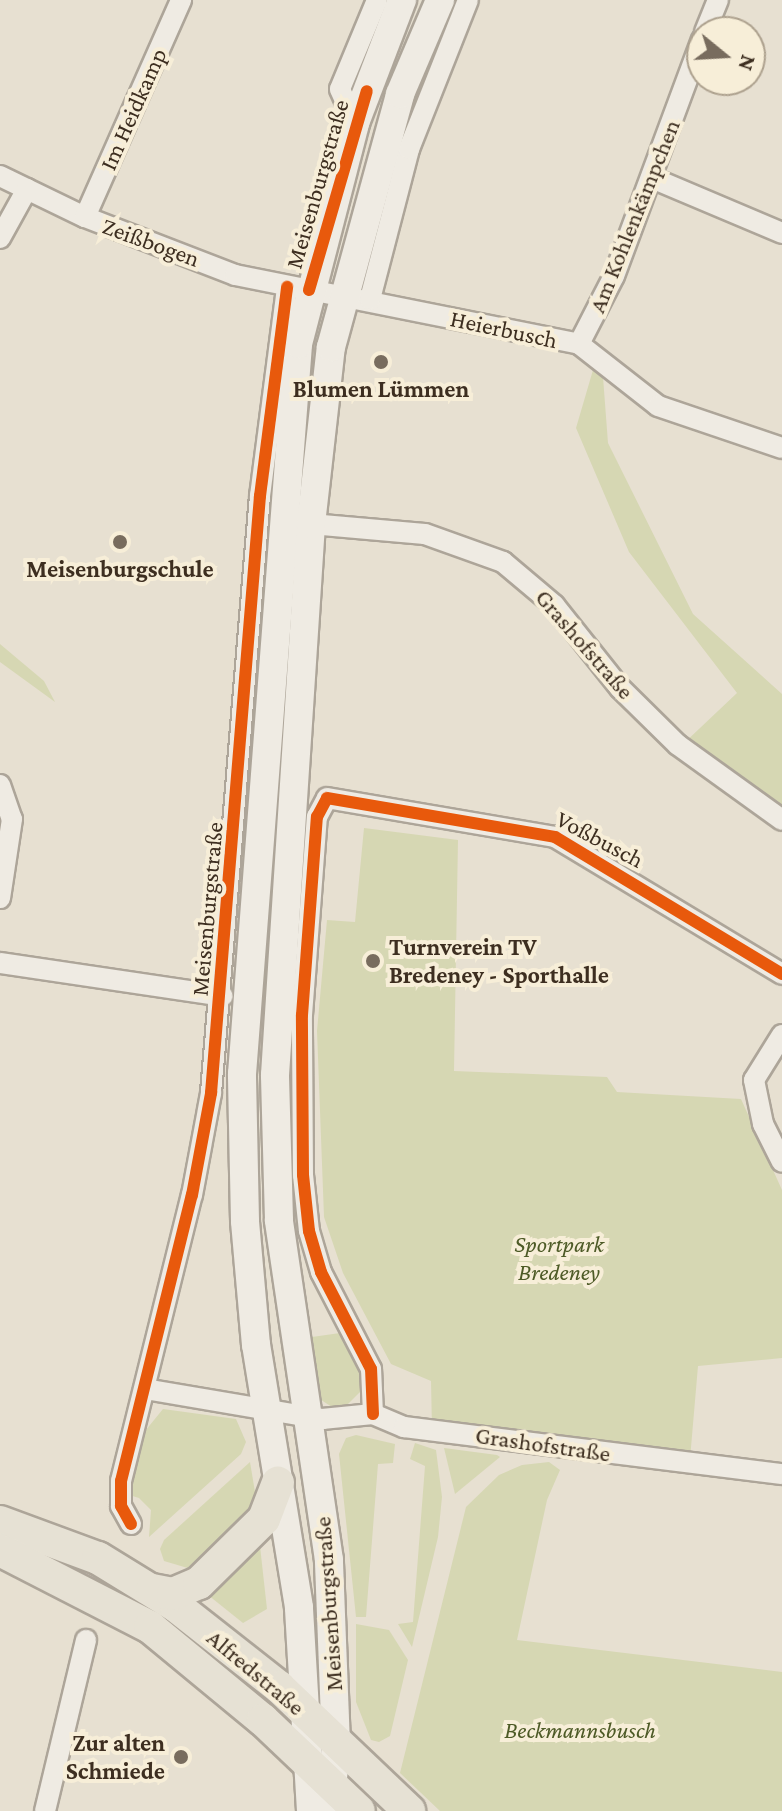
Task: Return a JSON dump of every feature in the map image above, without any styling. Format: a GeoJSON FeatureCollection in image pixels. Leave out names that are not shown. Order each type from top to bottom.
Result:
{"type":"FeatureCollection","features":[{"type":"Feature","properties":{"kind":"main road","name":"Meisenburgstraße"},"geometry":{"type":"LineString","coordinates":[[311,1811],[307,1763],[308,1716],[299,1607],[267,1409],[245,1221],[242,1074],[282,517],[298,344],[298,289],[355,123],[402,0]]}},
{"type":"Feature","properties":{"kind":"main road","name":"Meisenburgstraße"},"geometry":{"type":"LineString","coordinates":[[332,1799],[336,1745],[329,1560],[279,1220],[275,1075],[311,524],[331,347],[357,297],[400,94],[440,0]]}},
{"type":"Feature","properties":{"kind":"main road"},"geometry":{"type":"LineString","coordinates":[[152,1590],[173,1594],[199,1583],[257,1528],[278,1483]]}},
{"type":"Feature","properties":{"kind":"main road","name":"Alfredstraße"},"geometry":{"type":"LineString","coordinates":[[0,1522],[89,1554],[152,1590],[279,1687],[336,1745],[409,1811]]}},
{"type":"Feature","properties":{"kind":"main road","name":"Alfredstraße"},"geometry":{"type":"LineString","coordinates":[[0,1550],[82,1588],[150,1627],[307,1763],[332,1799],[359,1811]]}},
{"type":"Feature","properties":{"kind":"street","name":"Im Heidkamp"},"geometry":{"type":"LineString","coordinates":[[85,217],[181,0]]}},
{"type":"Feature","properties":{"kind":"street","name":"Meisenburgstraße"},"geometry":{"type":"LineString","coordinates":[[355,123],[340,89],[377,0]]}},
{"type":"Feature","properties":{"kind":"street","name":"Meisenburgstraße"},"geometry":{"type":"LineString","coordinates":[[357,297],[409,149],[468,0]]}},
{"type":"Feature","properties":{"kind":"street","name":"Am Kohlenkämpchen"},"geometry":{"type":"LineString","coordinates":[[579,344],[608,290],[686,84]]}},
{"type":"Feature","properties":{"kind":"street","name":"Zeißbogen"},"geometry":{"type":"LineString","coordinates":[[0,176],[85,217],[235,275],[298,289],[357,297]]}},
{"type":"Feature","properties":{"kind":"street"},"geometry":{"type":"LineString","coordinates":[[652,178],[782,233]]}},
{"type":"Feature","properties":{"kind":"street"},"geometry":{"type":"LineString","coordinates":[[0,238],[27,189]]}},
{"type":"Feature","properties":{"kind":"street","name":"Meisenburgstraße"},"geometry":{"type":"LineString","coordinates":[[131,1524],[121,1506],[121,1481],[192,1195],[223,996],[260,496],[273,364],[298,289]]}},
{"type":"Feature","properties":{"kind":"street","name":"Heierbusch"},"geometry":{"type":"LineString","coordinates":[[357,297],[579,344],[658,406],[782,448]]}},
{"type":"Feature","properties":{"kind":"street","name":"Grashofstraße"},"geometry":{"type":"LineString","coordinates":[[311,524],[425,534],[503,562],[554,605],[620,688],[678,745],[782,820]]}},
{"type":"Feature","properties":{"kind":"street"},"geometry":{"type":"LineString","coordinates":[[0,785],[12,819],[0,898]]}},
{"type":"Feature","properties":{"kind":"street","name":"Voßbusch"},"geometry":{"type":"LineString","coordinates":[[373,1414],[371,1369],[321,1272],[309,1231],[303,1175],[302,1015],[317,817],[327,798],[555,837],[782,974]]}},
{"type":"Feature","properties":{"kind":"street"},"geometry":{"type":"LineString","coordinates":[[0,963],[223,996]]}},
{"type":"Feature","properties":{"kind":"street"},"geometry":{"type":"LineString","coordinates":[[782,1035],[754,1080],[763,1124],[782,1162]]}},
{"type":"Feature","properties":{"kind":"street"},"geometry":{"type":"LineString","coordinates":[[145,1389],[306,1417]]}},
{"type":"Feature","properties":{"kind":"street","name":"Grashofstraße"},"geometry":{"type":"LineString","coordinates":[[306,1417],[373,1414],[404,1427],[782,1474]]}},
{"type":"Feature","properties":{"kind":"street"},"geometry":{"type":"LineString","coordinates":[[45,1811],[86,1640]]}},
{"type":"Feature","properties":{"kind":"green space"},"geometry":{"type":"Polygon","coordinates":[[[593,370],[603,377],[608,443],[693,614],[782,694],[782,818],[681,746],[737,693],[629,552],[576,428],[593,370]]]}},
{"type":"Feature","properties":{"kind":"green space"},"geometry":{"type":"Polygon","coordinates":[[[0,644],[44,681],[55,702],[0,662],[0,644]]]}},
{"type":"Feature","properties":{"kind":"green space","name":"Sportpark Bredeney"},"geometry":{"type":"Polygon","coordinates":[[[364,828],[458,840],[454,1071],[607,1077],[617,1092],[741,1099],[782,1190],[782,1358],[698,1366],[690,1459],[432,1429],[431,1381],[391,1364],[343,1273],[324,1217],[317,1031],[327,920],[355,922],[364,828]]]}},
{"type":"Feature","properties":{"kind":"green space"},"geometry":{"type":"Polygon","coordinates":[[[340,1333],[362,1368],[363,1389],[346,1406],[332,1407],[315,1396],[305,1338],[340,1333]]]}},
{"type":"Feature","properties":{"kind":"green space"},"geometry":{"type":"Polygon","coordinates":[[[163,1409],[236,1419],[246,1442],[241,1454],[149,1537],[151,1510],[139,1498],[126,1494],[141,1436],[163,1409]]]}},
{"type":"Feature","properties":{"kind":"green space"},"geometry":{"type":"Polygon","coordinates":[[[356,1435],[395,1444],[393,1463],[378,1464],[366,1617],[356,1617],[339,1454],[346,1438],[356,1435]]]}},
{"type":"Feature","properties":{"kind":"green space"},"geometry":{"type":"Polygon","coordinates":[[[415,1443],[436,1450],[442,1497],[438,1537],[412,1647],[398,1624],[413,1622],[425,1466],[410,1459],[415,1443]]]}},
{"type":"Feature","properties":{"kind":"green space"},"geometry":{"type":"Polygon","coordinates":[[[444,1448],[497,1455],[500,1457],[455,1494],[444,1448]]]}},
{"type":"Feature","properties":{"kind":"green space"},"geometry":{"type":"Polygon","coordinates":[[[250,1462],[257,1504],[191,1569],[164,1561],[160,1549],[164,1540],[250,1462]]]}},
{"type":"Feature","properties":{"kind":"green space","name":"Beckmannsbusch"},"geometry":{"type":"Polygon","coordinates":[[[549,1462],[560,1470],[547,1500],[517,1640],[782,1672],[782,1811],[440,1811],[400,1773],[466,1507],[499,1475],[522,1465],[549,1462]]]}},
{"type":"Feature","properties":{"kind":"green space"},"geometry":{"type":"Polygon","coordinates":[[[259,1537],[267,1609],[243,1623],[203,1591],[259,1537]]]}},
{"type":"Feature","properties":{"kind":"green space"},"geometry":{"type":"Polygon","coordinates":[[[356,1624],[389,1630],[408,1660],[390,1736],[379,1742],[371,1740],[356,1702],[356,1624]]]}},
{"type":"Feature","properties":{"kind":"cycle path"},"geometry":{"type":"LineString","coordinates":[[309,290],[367,91]]}},
{"type":"Feature","properties":{"kind":"cycle path"},"geometry":{"type":"LineString","coordinates":[[131,1524],[121,1506],[121,1481],[192,1195],[211,1093],[260,496],[287,287]]}},
{"type":"Feature","properties":{"kind":"cycle path"},"geometry":{"type":"LineString","coordinates":[[373,1414],[371,1369],[321,1272],[309,1231],[303,1175],[302,1015],[317,817],[327,798],[555,837],[782,974]]}},
{"type":"Feature","properties":{"kind":"place","name":"Blumen Lümmen"},"geometry":{"type":"Point","coordinates":[381,362]}},
{"type":"Feature","properties":{"kind":"place","name":"Meisenburgschule"},"geometry":{"type":"Point","coordinates":[120,542]}},
{"type":"Feature","properties":{"kind":"place","name":"Turnverein TV Bredeney - Sporthalle"},"geometry":{"type":"Point","coordinates":[373,961]}},
{"type":"Feature","properties":{"kind":"place","name":"Zur alten Schmiede"},"geometry":{"type":"Point","coordinates":[181,1757]}}]}
